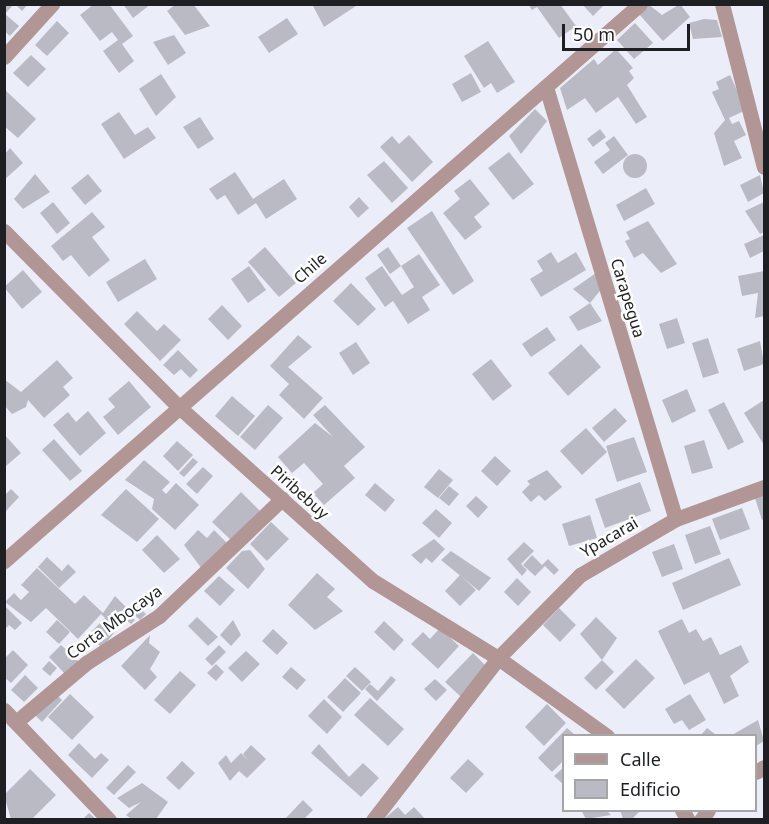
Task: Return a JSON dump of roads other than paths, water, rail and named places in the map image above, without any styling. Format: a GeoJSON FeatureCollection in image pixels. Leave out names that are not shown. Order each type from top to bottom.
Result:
{"type":"FeatureCollection","features":[{"type":"Feature","properties":{"kind":"street"},"geometry":{"type":"LineString","coordinates":[[4,57],[52,4]]}},
{"type":"Feature","properties":{"kind":"street","name":"Chile"},"geometry":{"type":"LineString","coordinates":[[4,561],[640,4]]}},
{"type":"Feature","properties":{"kind":"street"},"geometry":{"type":"LineString","coordinates":[[722,4],[765,167]]}},
{"type":"Feature","properties":{"kind":"street","name":"Carapegua"},"geometry":{"type":"LineString","coordinates":[[546,87],[676,519]]}},
{"type":"Feature","properties":{"kind":"street","name":"Piribebuy"},"geometry":{"type":"LineString","coordinates":[[4,231],[179,407],[373,581],[498,658],[606,734]]}},
{"type":"Feature","properties":{"kind":"street","name":"Ypacarai"},"geometry":{"type":"LineString","coordinates":[[373,819],[498,658],[580,575],[676,519],[765,487]]}},
{"type":"Feature","properties":{"kind":"street","name":"Corta Mbocaya"},"geometry":{"type":"LineString","coordinates":[[16,722],[86,663],[159,616],[282,499]]}},
{"type":"Feature","properties":{"kind":"street"},"geometry":{"type":"LineString","coordinates":[[4,710],[109,819]]}}]}
